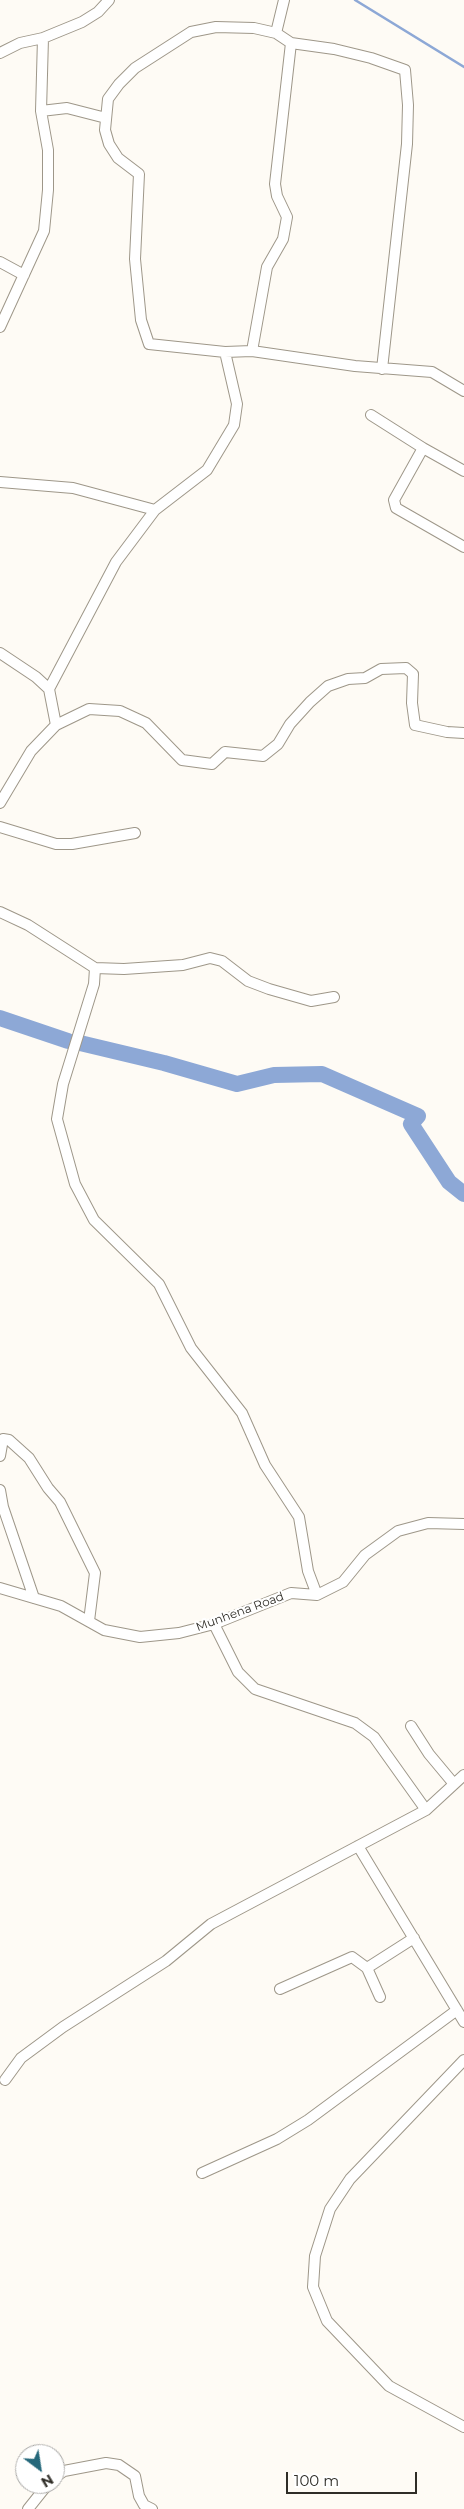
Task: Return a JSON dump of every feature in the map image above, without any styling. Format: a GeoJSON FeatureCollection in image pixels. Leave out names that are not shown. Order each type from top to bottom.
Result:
{"type":"FeatureCollection","features":[{"type":"Feature","properties":{"kind":"street"},"geometry":{"type":"LineString","coordinates":[[0,54],[20,43],[43,38],[82,22],[98,12],[109,0]]}},
{"type":"Feature","properties":{"kind":"street"},"geometry":{"type":"LineString","coordinates":[[276,33],[284,0]]}},
{"type":"Feature","properties":{"kind":"street"},"geometry":{"type":"LineString","coordinates":[[382,368],[407,144],[408,105],[405,70],[371,58],[334,49],[290,43],[276,33],[254,28],[216,27],[191,32],[135,68],[119,84],[108,99],[105,130],[109,144],[118,158],[139,174],[134,259],[141,320],[149,344],[224,352],[252,351],[382,368],[432,372],[464,391]]}},
{"type":"Feature","properties":{"kind":"street"},"geometry":{"type":"LineString","coordinates":[[0,327],[44,232],[48,190],[48,150],[41,111],[43,38]]}},
{"type":"Feature","properties":{"kind":"street"},"geometry":{"type":"LineString","coordinates":[[252,351],[267,267],[283,239],[287,217],[277,196],[275,184],[290,43]]}},
{"type":"Feature","properties":{"kind":"street"},"geometry":{"type":"LineString","coordinates":[[41,111],[67,108],[106,118]]}},
{"type":"Feature","properties":{"kind":"street"},"geometry":{"type":"LineString","coordinates":[[0,262],[24,274]]}},
{"type":"Feature","properties":{"kind":"street"},"geometry":{"type":"LineString","coordinates":[[49,689],[116,562],[155,510],[208,470],[234,425],[237,404],[224,352]]}},
{"type":"Feature","properties":{"kind":"street"},"geometry":{"type":"LineString","coordinates":[[371,414],[423,448],[464,471]]}},
{"type":"Feature","properties":{"kind":"street"},"geometry":{"type":"LineString","coordinates":[[423,448],[394,500],[396,508],[464,547]]}},
{"type":"Feature","properties":{"kind":"street"},"geometry":{"type":"LineString","coordinates":[[0,482],[73,488],[155,510]]}},
{"type":"Feature","properties":{"kind":"street"},"geometry":{"type":"LineString","coordinates":[[0,653],[36,677],[49,689],[56,725]]}},
{"type":"Feature","properties":{"kind":"street"},"geometry":{"type":"LineString","coordinates":[[0,803],[31,752],[56,725],[89,709],[120,711],[146,723],[182,760],[212,764],[225,752],[262,756],[278,744],[290,724],[328,686],[348,679],[365,678],[381,668],[406,668],[413,674],[412,703],[415,725],[447,732],[464,733]]}},
{"type":"Feature","properties":{"kind":"street"},"geometry":{"type":"LineString","coordinates":[[0,827],[56,844],[72,844],[135,833]]}},
{"type":"Feature","properties":{"kind":"street"},"geometry":{"type":"LineString","coordinates":[[0,912],[28,925],[95,968],[124,969],[184,965],[210,958],[222,961],[248,981],[269,989],[310,1001],[334,997]]}},
{"type":"Feature","properties":{"kind":"street"},"geometry":{"type":"LineString","coordinates":[[95,968],[94,984],[63,1084],[58,1120],[75,1184],[94,1220],[159,1284],[191,1348],[242,1413],[265,1465],[299,1517],[308,1571],[317,1595],[343,1582],[365,1555],[398,1531],[428,1523],[464,1524]]}},
{"type":"Feature","properties":{"kind":"street"},"geometry":{"type":"LineString","coordinates":[[0,1456],[3,1440],[9,1440],[30,1458],[48,1488],[60,1502],[95,1573],[89,1621]]}},
{"type":"Feature","properties":{"kind":"street"},"geometry":{"type":"LineString","coordinates":[[0,1490],[3,1507],[34,1598]]}},
{"type":"Feature","properties":{"kind":"street","name":"Munhena Road"},"geometry":{"type":"LineString","coordinates":[[0,1588],[61,1606],[104,1630],[140,1638],[178,1633],[214,1624],[291,1593],[317,1595]]}},
{"type":"Feature","properties":{"kind":"street"},"geometry":{"type":"LineString","coordinates":[[214,1624],[238,1672],[255,1689],[355,1723],[374,1737],[426,1810]]}},
{"type":"Feature","properties":{"kind":"street"},"geometry":{"type":"LineString","coordinates":[[411,1726],[429,1754],[454,1784]]}},
{"type":"Feature","properties":{"kind":"street"},"geometry":{"type":"LineString","coordinates":[[5,2080],[21,2058],[63,2027],[166,1961],[211,1924],[426,1810],[464,1775]]}},
{"type":"Feature","properties":{"kind":"street"},"geometry":{"type":"LineString","coordinates":[[358,1846],[464,2022]]}},
{"type":"Feature","properties":{"kind":"street"},"geometry":{"type":"LineString","coordinates":[[367,1968],[414,1938]]}},
{"type":"Feature","properties":{"kind":"street"},"geometry":{"type":"LineString","coordinates":[[280,1989],[352,1957],[367,1968],[380,1997]]}},
{"type":"Feature","properties":{"kind":"street"},"geometry":{"type":"LineString","coordinates":[[202,2173],[277,2139],[308,2120],[457,2010]]}},
{"type":"Feature","properties":{"kind":"street"},"geometry":{"type":"LineString","coordinates":[[464,2060],[350,2179],[330,2209],[315,2256],[313,2287],[327,2321],[389,2386],[464,2427]]}},
{"type":"Feature","properties":{"kind":"street"},"geometry":{"type":"LineString","coordinates":[[65,2470],[106,2463],[119,2465],[135,2476],[139,2496],[144,2505],[152,2509]]}},
{"type":"Feature","properties":{"kind":"street"},"geometry":{"type":"LineString","coordinates":[[28,2509],[40,2494]]}},
{"type":"Feature","properties":{"kind":"waterway"},"geometry":{"type":"LineString","coordinates":[[355,0],[464,67]]}},
{"type":"Feature","properties":{"kind":"waterway"},"geometry":{"type":"LineString","coordinates":[[0,1018],[68,1041]]}},
{"type":"Feature","properties":{"kind":"waterway"},"geometry":{"type":"LineString","coordinates":[[80,1043],[164,1063],[237,1084],[274,1075],[322,1074],[418,1116],[411,1124],[449,1182],[464,1194]]}}]}
